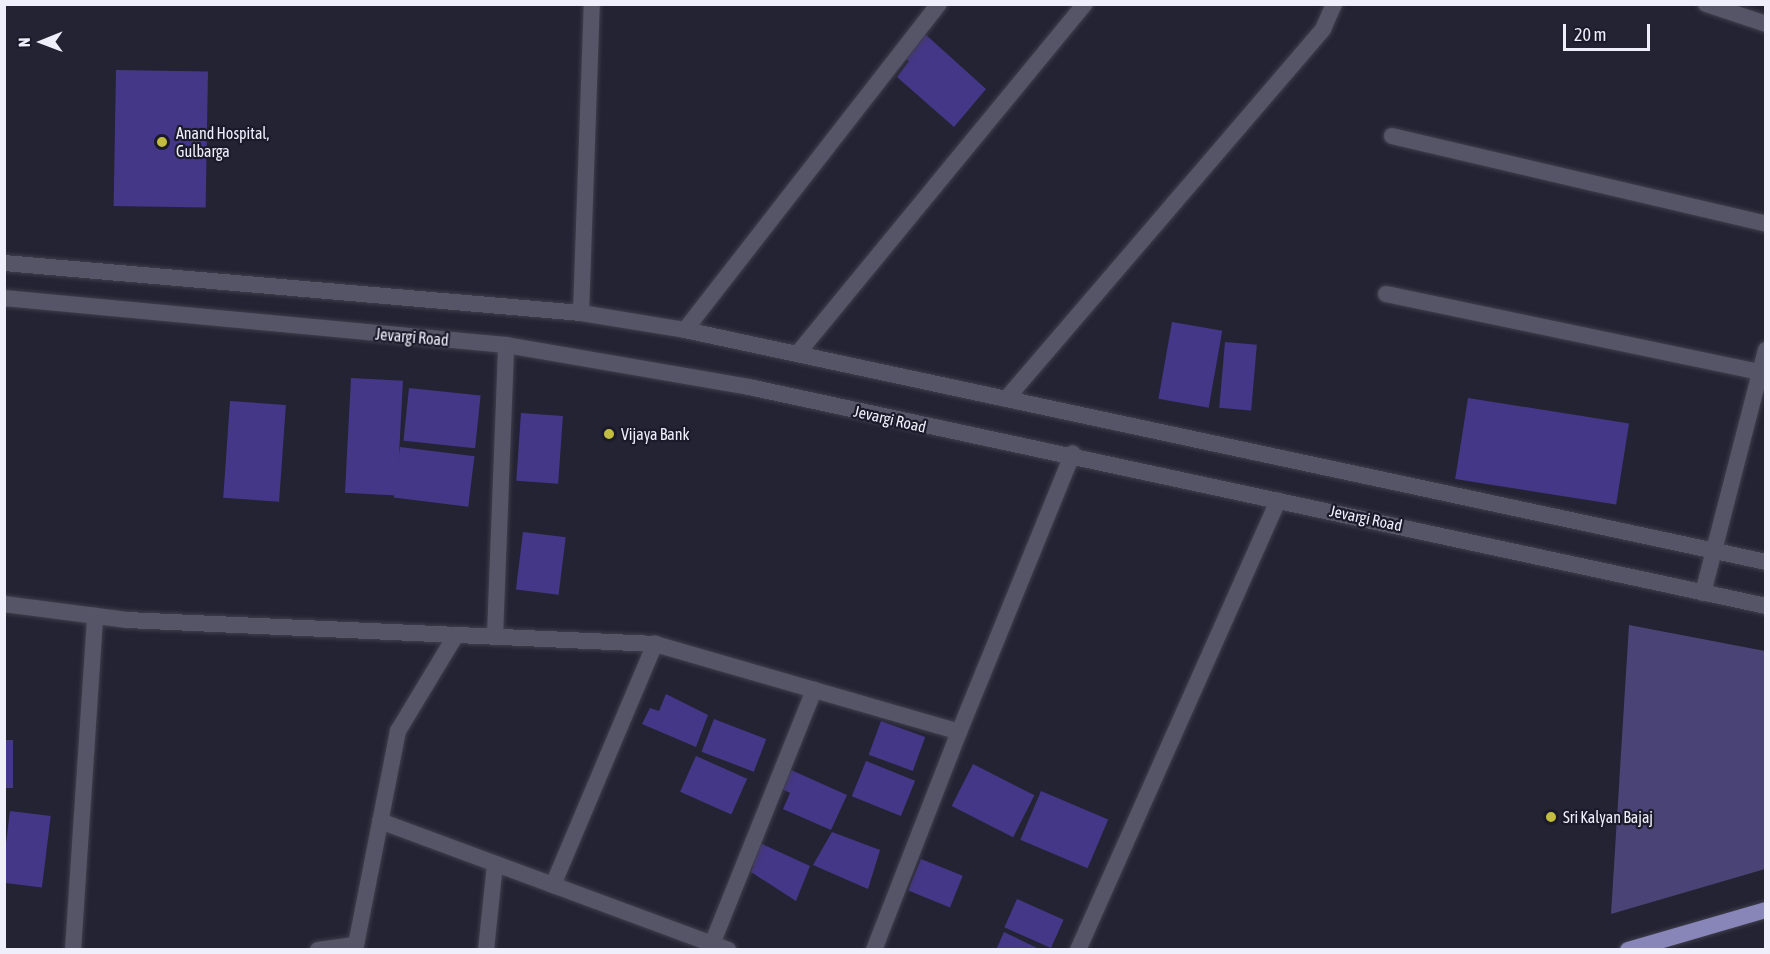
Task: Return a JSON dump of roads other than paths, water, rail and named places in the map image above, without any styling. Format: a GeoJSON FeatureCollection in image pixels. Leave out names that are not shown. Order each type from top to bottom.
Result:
{"type":"FeatureCollection","features":[{"type":"Feature","properties":{"kind":"main road"},"geometry":{"type":"LineString","coordinates":[[1628,950],[1766,910]]}},
{"type":"Feature","properties":{"kind":"street"},"geometry":{"type":"LineString","coordinates":[[581,314],[592,4]]}},
{"type":"Feature","properties":{"kind":"street"},"geometry":{"type":"LineString","coordinates":[[685,330],[939,4]]}},
{"type":"Feature","properties":{"kind":"street"},"geometry":{"type":"LineString","coordinates":[[798,352],[1086,4]]}},
{"type":"Feature","properties":{"kind":"street"},"geometry":{"type":"LineString","coordinates":[[1007,398],[1323,29],[1334,4]]}},
{"type":"Feature","properties":{"kind":"street"},"geometry":{"type":"LineString","coordinates":[[1706,4],[1766,24]]}},
{"type":"Feature","properties":{"kind":"street"},"geometry":{"type":"LineString","coordinates":[[1392,136],[1766,224]]}},
{"type":"Feature","properties":{"kind":"street"},"geometry":{"type":"LineString","coordinates":[[4,263],[581,314],[685,330],[798,352],[1766,562]]}},
{"type":"Feature","properties":{"kind":"street"},"geometry":{"type":"LineString","coordinates":[[1386,294],[1760,372]]}},
{"type":"Feature","properties":{"kind":"street","name":"Jevargi Road"},"geometry":{"type":"LineString","coordinates":[[4,298],[506,345],[749,387],[966,437],[1073,453],[1766,606]]}},
{"type":"Feature","properties":{"kind":"street"},"geometry":{"type":"LineString","coordinates":[[495,636],[506,345]]}},
{"type":"Feature","properties":{"kind":"street"},"geometry":{"type":"LineString","coordinates":[[1703,593],[1765,352]]}},
{"type":"Feature","properties":{"kind":"street"},"geometry":{"type":"LineString","coordinates":[[874,950],[959,732],[1073,453]]}},
{"type":"Feature","properties":{"kind":"street"},"geometry":{"type":"LineString","coordinates":[[1078,950],[1278,500]]}},
{"type":"Feature","properties":{"kind":"street"},"geometry":{"type":"LineString","coordinates":[[4,604],[95,616],[655,644],[959,732]]}},
{"type":"Feature","properties":{"kind":"street"},"geometry":{"type":"LineString","coordinates":[[73,950],[95,616]]}},
{"type":"Feature","properties":{"kind":"street"},"geometry":{"type":"LineString","coordinates":[[318,950],[355,947],[399,731],[456,635]]}},
{"type":"Feature","properties":{"kind":"street"},"geometry":{"type":"LineString","coordinates":[[553,885],[655,644]]}},
{"type":"Feature","properties":{"kind":"street"},"geometry":{"type":"LineString","coordinates":[[380,821],[719,947],[814,690]]}},
{"type":"Feature","properties":{"kind":"street"},"geometry":{"type":"LineString","coordinates":[[486,950],[495,864]]}},
{"type":"Feature","properties":{"kind":"place","name":"Anand Hospital, Gulbarga"},"geometry":{"type":"Point","coordinates":[162,142]}},
{"type":"Feature","properties":{"kind":"place","name":"Vijaya Bank"},"geometry":{"type":"Point","coordinates":[609,434]}},
{"type":"Feature","properties":{"kind":"place","name":"Sri Kalyan Bajaj"},"geometry":{"type":"Point","coordinates":[1551,817]}}]}
